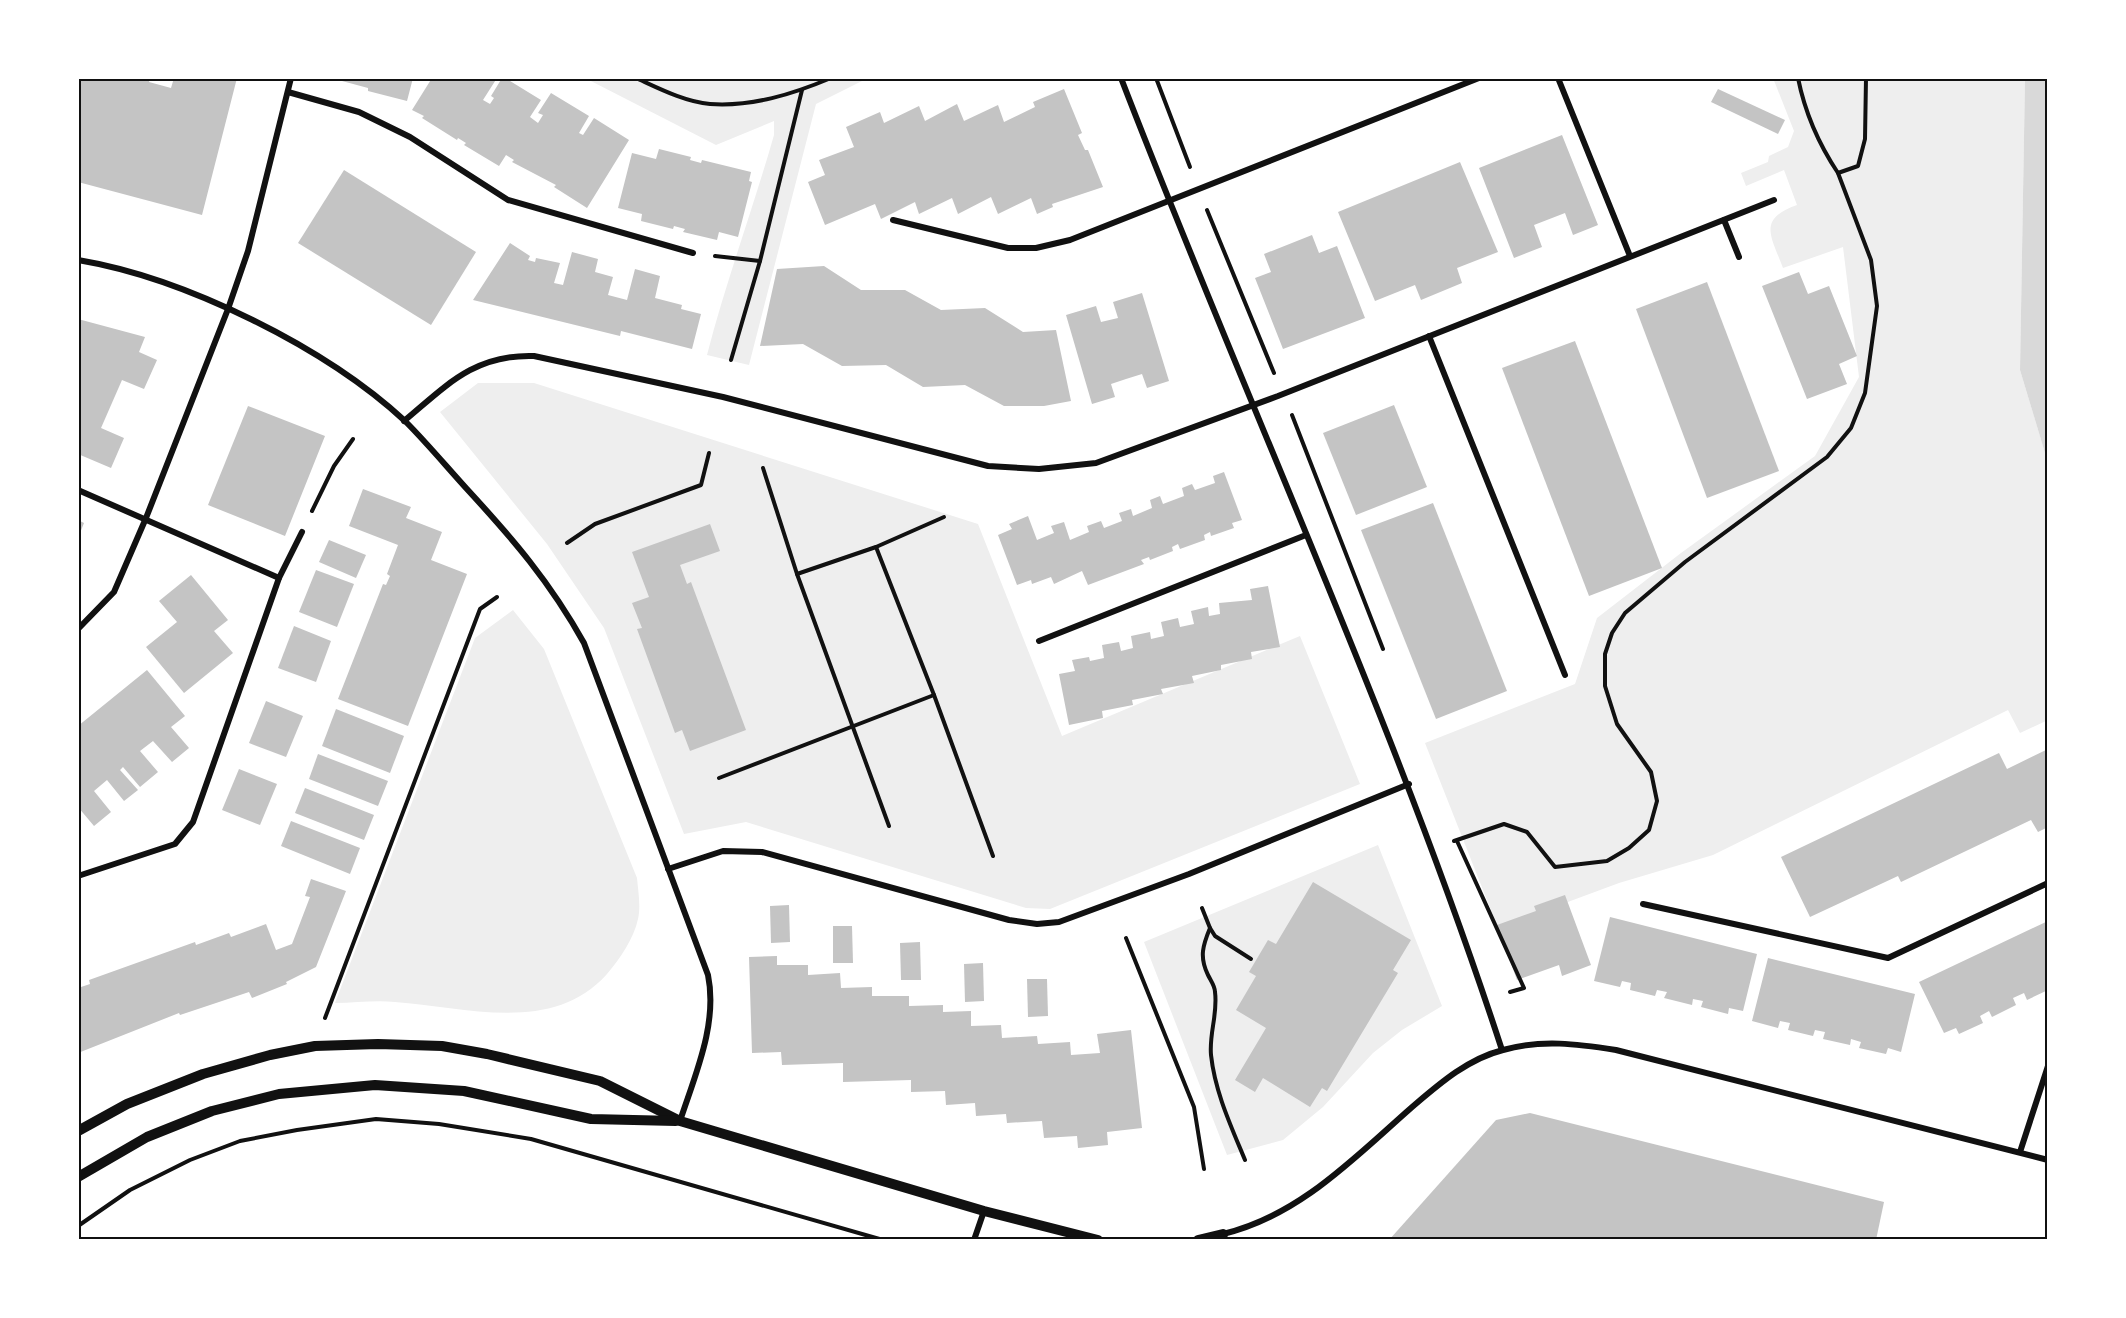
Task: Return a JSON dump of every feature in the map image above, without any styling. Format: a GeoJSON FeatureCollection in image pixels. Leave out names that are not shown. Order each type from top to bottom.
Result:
{"type":"FeatureCollection","features":[{"type":"Feature","properties":{"kind":"street"},"geometry":{"type":"LineString","coordinates":[[78,628],[114,592],[146,518],[228,309],[248,251],[291,78]]}},
{"type":"Feature","properties":{"kind":"street"},"geometry":{"type":"LineString","coordinates":[[1120,78],[1168,201],[1409,784],[1502,1050]]}},
{"type":"Feature","properties":{"kind":"street"},"geometry":{"type":"LineString","coordinates":[[893,220],[1008,248],[1036,248],[1070,240],[1479,78]]}},
{"type":"Feature","properties":{"kind":"street"},"geometry":{"type":"LineString","coordinates":[[1558,78],[1630,256]]}},
{"type":"Feature","properties":{"kind":"street"},"geometry":{"type":"LineString","coordinates":[[288,92],[359,112],[410,137],[508,200],[693,253]]}},
{"type":"Feature","properties":{"kind":"street"},"geometry":{"type":"LineString","coordinates":[[404,421],[466,370],[514,356],[562,360],[723,397],[988,466],[1039,469],[1096,463],[1252,406],[1774,200]]}},
{"type":"Feature","properties":{"kind":"street"},"geometry":{"type":"LineString","coordinates":[[1724,220],[1739,257]]}},
{"type":"Feature","properties":{"kind":"street"},"geometry":{"type":"LineString","coordinates":[[78,260],[152,279],[228,309],[276,331],[326,360],[404,421],[509,534],[558,597],[584,643],[708,975],[712,994],[706,1038],[680,1121]]}},
{"type":"Feature","properties":{"kind":"street"},"geometry":{"type":"LineString","coordinates":[[1429,336],[1564,675]]}},
{"type":"Feature","properties":{"kind":"street"},"geometry":{"type":"LineString","coordinates":[[78,489],[279,578]]}},
{"type":"Feature","properties":{"kind":"street"},"geometry":{"type":"LineString","coordinates":[[78,876],[175,844],[193,822],[279,578],[302,532]]}},
{"type":"Feature","properties":{"kind":"street"},"geometry":{"type":"LineString","coordinates":[[1039,640],[1306,535]]}},
{"type":"Feature","properties":{"kind":"street"},"geometry":{"type":"LineString","coordinates":[[668,870],[723,851],[762,852],[1009,920],[1037,924],[1059,922],[1189,874],[1409,784]]}},
{"type":"Feature","properties":{"kind":"street"},"geometry":{"type":"LineString","coordinates":[[1643,904],[1888,958],[2048,883]]}},
{"type":"Feature","properties":{"kind":"street"},"geometry":{"type":"LineString","coordinates":[[1198,1240],[1225,1237],[1281,1213],[1325,1183],[1444,1080],[1472,1063],[1502,1050],[1535,1044],[1574,1043],[1616,1050],[2048,1160]]}},
{"type":"Feature","properties":{"kind":"street"},"geometry":{"type":"LineString","coordinates":[[78,1131],[127,1104],[203,1074],[270,1055],[315,1046],[378,1044],[442,1046],[487,1054],[600,1081],[680,1121],[984,1210],[1098,1240]]}},
{"type":"Feature","properties":{"kind":"street"},"geometry":{"type":"LineString","coordinates":[[2020,1152],[2048,1066]]}},
{"type":"Feature","properties":{"kind":"street"},"geometry":{"type":"LineString","coordinates":[[78,1177],[147,1137],[213,1111],[279,1094],[375,1085],[464,1091],[591,1119],[680,1121]]}},
{"type":"Feature","properties":{"kind":"street"},"geometry":{"type":"LineString","coordinates":[[974,1240],[984,1210]]}},
{"type":"Feature","properties":{"kind":"path"},"geometry":{"type":"LineString","coordinates":[[636,78],[660,89],[710,104],[770,100],[831,78]]}},
{"type":"Feature","properties":{"kind":"path"},"geometry":{"type":"LineString","coordinates":[[1156,78],[1195,178]]}},
{"type":"Feature","properties":{"kind":"path"},"geometry":{"type":"LineString","coordinates":[[1456,840],[1504,824],[1527,832],[1555,867],[1607,861],[1629,848],[1649,830],[1657,801],[1651,772],[1617,724],[1605,686],[1605,654],[1612,633],[1625,613],[1684,562],[1827,457],[1851,429],[1865,393],[1877,306],[1871,260],[1838,172],[1821,148],[1803,104],[1798,78]]}},
{"type":"Feature","properties":{"kind":"path"},"geometry":{"type":"LineString","coordinates":[[1838,172],[1858,166],[1865,139],[1866,78]]}},
{"type":"Feature","properties":{"kind":"path"},"geometry":{"type":"LineString","coordinates":[[731,360],[760,261],[802,90]]}},
{"type":"Feature","properties":{"kind":"path"},"geometry":{"type":"LineString","coordinates":[[1208,211],[1276,377]]}},
{"type":"Feature","properties":{"kind":"path"},"geometry":{"type":"LineString","coordinates":[[693,253],[760,261]]}},
{"type":"Feature","properties":{"kind":"path"},"geometry":{"type":"LineString","coordinates":[[1291,412],[1384,651]]}},
{"type":"Feature","properties":{"kind":"path"},"geometry":{"type":"LineString","coordinates":[[302,532],[334,466],[353,439]]}},
{"type":"Feature","properties":{"kind":"path"},"geometry":{"type":"LineString","coordinates":[[567,543],[596,524],[701,485],[709,453]]}},
{"type":"Feature","properties":{"kind":"path"},"geometry":{"type":"LineString","coordinates":[[763,468],[797,574],[889,826]]}},
{"type":"Feature","properties":{"kind":"path"},"geometry":{"type":"LineString","coordinates":[[797,574],[876,547],[944,517]]}},
{"type":"Feature","properties":{"kind":"path"},"geometry":{"type":"LineString","coordinates":[[876,547],[934,695],[993,856]]}},
{"type":"Feature","properties":{"kind":"path"},"geometry":{"type":"LineString","coordinates":[[315,1046],[480,609],[497,597]]}},
{"type":"Feature","properties":{"kind":"path"},"geometry":{"type":"LineString","coordinates":[[719,778],[853,724],[934,695]]}},
{"type":"Feature","properties":{"kind":"path"},"geometry":{"type":"LineString","coordinates":[[1452,829],[1524,988],[1510,992]]}},
{"type":"Feature","properties":{"kind":"path"},"geometry":{"type":"LineString","coordinates":[[1202,908],[1215,936],[1251,959]]}},
{"type":"Feature","properties":{"kind":"path"},"geometry":{"type":"LineString","coordinates":[[1210,928],[1202,947],[1203,964],[1215,989],[1216,1015],[1211,1032],[1211,1054],[1216,1086],[1245,1160]]}},
{"type":"Feature","properties":{"kind":"path"},"geometry":{"type":"LineString","coordinates":[[1126,938],[1194,1107],[1204,1169]]}},
{"type":"Feature","properties":{"kind":"path"},"geometry":{"type":"LineString","coordinates":[[78,1226],[130,1190],[190,1160],[240,1141],[376,1119],[439,1124],[531,1139],[882,1240]]}},
{"type":"Feature","properties":{"kind":"shaded area"},"geometry":{"type":"Polygon","coordinates":[[[585,78],[868,78],[816,104],[749,365],[707,355],[774,135],[774,121],[716,145],[585,78]]]}},
{"type":"Feature","properties":{"kind":"shaded area"},"geometry":{"type":"Polygon","coordinates":[[[1773,78],[2025,78],[2020,370],[2048,463],[2048,720],[2020,733],[2008,710],[1713,855],[1619,883],[1498,928],[1425,743],[1575,684],[1597,618],[1681,553],[1815,456],[1859,377],[1843,247],[1783,268],[1772,238],[1772,223],[1776,216],[1784,210],[1797,205],[1784,170],[1746,186],[1741,173],[1768,162],[1769,156],[1788,147],[1794,131],[1773,78]]]}},
{"type":"Feature","properties":{"kind":"shaded area"},"geometry":{"type":"Polygon","coordinates":[[[2025,78],[2048,78],[2048,463],[2020,370],[2025,78]]]}},
{"type":"Feature","properties":{"kind":"shaded area"},"geometry":{"type":"Polygon","coordinates":[[[478,383],[534,383],[978,524],[1062,736],[1300,636],[1360,784],[1050,909],[1026,908],[746,822],[684,834],[604,628],[547,544],[440,412],[478,383]]]}},
{"type":"Feature","properties":{"kind":"shaded area"},"geometry":{"type":"Polygon","coordinates":[[[513,610],[544,649],[637,878],[639,909],[633,934],[607,974],[585,993],[561,1005],[535,1011],[507,1013],[388,1001],[335,1003],[475,638],[513,610]]]}},
{"type":"Feature","properties":{"kind":"shaded area"},"geometry":{"type":"Polygon","coordinates":[[[1378,845],[1442,1006],[1402,1030],[1373,1053],[1323,1107],[1283,1140],[1227,1155],[1144,942],[1378,845]]]}},
{"type":"Feature","properties":{"kind":"building"},"geometry":{"type":"Polygon","coordinates":[[[78,78],[150,78],[149,82],[171,88],[174,78],[237,78],[202,215],[78,182],[78,78]]]}},
{"type":"Feature","properties":{"kind":"building"},"geometry":{"type":"Polygon","coordinates":[[[343,78],[413,78],[407,101],[368,91],[368,88],[342,81],[343,78]]]}},
{"type":"Feature","properties":{"kind":"building"},"geometry":{"type":"Polygon","coordinates":[[[432,78],[497,78],[483,100],[490,104],[494,98],[491,96],[502,78],[505,78],[541,100],[530,117],[538,123],[543,115],[538,113],[551,93],[589,116],[579,133],[583,135],[594,118],[629,140],[587,208],[554,187],[556,185],[512,162],[514,160],[506,155],[499,166],[412,110],[432,78]]]}},
{"type":"Feature","properties":{"kind":"building"},"geometry":{"type":"Polygon","coordinates":[[[1064,89],[1082,133],[1078,135],[1085,150],[1088,150],[1103,187],[1052,204],[1053,207],[1037,214],[1031,198],[998,214],[991,197],[958,214],[952,198],[919,214],[915,202],[881,219],[875,204],[825,225],[808,182],[825,175],[819,160],[854,147],[846,127],[880,112],[884,123],[919,106],[925,121],[957,104],[964,121],[998,105],[1004,122],[1035,107],[1033,102],[1064,89]]]}},
{"type":"Feature","properties":{"kind":"building"},"geometry":{"type":"Polygon","coordinates":[[[1718,89],[1785,120],[1778,134],[1711,102],[1718,89]]]}},
{"type":"Feature","properties":{"kind":"building"},"geometry":{"type":"Polygon","coordinates":[[[1562,135],[1598,225],[1573,235],[1565,213],[1534,225],[1542,247],[1514,258],[1479,168],[1562,135]]]}},
{"type":"Feature","properties":{"kind":"building"},"geometry":{"type":"Polygon","coordinates":[[[659,149],[691,157],[690,160],[701,163],[702,160],[751,172],[749,181],[752,182],[738,237],[719,232],[717,240],[683,232],[685,229],[674,226],[673,229],[641,221],[642,214],[618,208],[632,153],[656,159],[659,149]]]}},
{"type":"Feature","properties":{"kind":"building"},"geometry":{"type":"Polygon","coordinates":[[[1460,162],[1498,252],[1457,268],[1462,283],[1421,300],[1415,285],[1375,301],[1338,212],[1460,162]]]}},
{"type":"Feature","properties":{"kind":"building"},"geometry":{"type":"Polygon","coordinates":[[[344,170],[476,252],[431,325],[298,243],[344,170]]]}},
{"type":"Feature","properties":{"kind":"building"},"geometry":{"type":"Polygon","coordinates":[[[1312,235],[1319,253],[1337,246],[1365,318],[1283,349],[1255,278],[1271,272],[1264,254],[1312,235]]]}},
{"type":"Feature","properties":{"kind":"building"},"geometry":{"type":"Polygon","coordinates":[[[510,243],[530,256],[528,260],[535,262],[536,258],[560,263],[554,283],[563,285],[572,252],[598,259],[595,272],[613,277],[608,295],[627,300],[635,269],[660,276],[655,298],[682,305],[681,309],[701,314],[692,349],[621,331],[620,336],[473,300],[510,243]]]}},
{"type":"Feature","properties":{"kind":"building"},"geometry":{"type":"Polygon","coordinates":[[[824,266],[861,290],[905,290],[941,310],[985,308],[1023,332],[1056,330],[1071,401],[1044,406],[1004,406],[965,385],[923,387],[886,365],[842,366],[803,344],[760,346],[777,269],[824,266]]]}},
{"type":"Feature","properties":{"kind":"building"},"geometry":{"type":"Polygon","coordinates":[[[1799,272],[1808,294],[1829,286],[1857,356],[1839,364],[1847,384],[1807,399],[1762,286],[1799,272]]]}},
{"type":"Feature","properties":{"kind":"building"},"geometry":{"type":"Polygon","coordinates":[[[1707,282],[1779,471],[1707,498],[1636,309],[1707,282]]]}},
{"type":"Feature","properties":{"kind":"building"},"geometry":{"type":"Polygon","coordinates":[[[1142,293],[1169,381],[1147,388],[1142,374],[1111,384],[1115,397],[1092,404],[1066,315],[1096,306],[1101,322],[1118,318],[1113,302],[1142,293]]]}},
{"type":"Feature","properties":{"kind":"building"},"geometry":{"type":"Polygon","coordinates":[[[78,319],[145,337],[139,352],[157,360],[144,389],[122,380],[101,428],[124,438],[111,468],[78,454],[78,319]]]}},
{"type":"Feature","properties":{"kind":"building"},"geometry":{"type":"Polygon","coordinates":[[[1575,341],[1662,568],[1589,596],[1502,368],[1575,341]]]}},
{"type":"Feature","properties":{"kind":"building"},"geometry":{"type":"Polygon","coordinates":[[[1394,405],[1427,487],[1356,515],[1323,433],[1394,405]]]}},
{"type":"Feature","properties":{"kind":"building"},"geometry":{"type":"Polygon","coordinates":[[[248,406],[325,436],[285,536],[208,505],[248,406]]]}},
{"type":"Feature","properties":{"kind":"building"},"geometry":{"type":"Polygon","coordinates":[[[1224,472],[1242,520],[1232,523],[1234,528],[1211,536],[1210,532],[1204,535],[1205,540],[1180,549],[1178,544],[1172,547],[1173,551],[1150,560],[1149,557],[1141,560],[1144,564],[1088,585],[1082,571],[1054,584],[1051,577],[1032,584],[1031,580],[1017,585],[998,535],[1012,529],[1009,524],[1028,516],[1037,540],[1054,533],[1051,526],[1064,522],[1070,540],[1089,532],[1087,526],[1101,521],[1104,528],[1122,521],[1119,513],[1131,509],[1133,516],[1152,508],[1150,500],[1160,496],[1163,504],[1184,496],[1182,488],[1192,484],[1195,490],[1215,483],[1213,476],[1224,472]]]}},
{"type":"Feature","properties":{"kind":"building"},"geometry":{"type":"Polygon","coordinates":[[[363,489],[411,507],[406,518],[442,532],[431,560],[467,574],[408,726],[338,699],[383,584],[386,585],[390,576],[387,574],[398,545],[349,526],[363,489]]]}},
{"type":"Feature","properties":{"kind":"building"},"geometry":{"type":"Polygon","coordinates":[[[1433,503],[1507,691],[1436,719],[1361,530],[1433,503]]]}},
{"type":"Feature","properties":{"kind":"building"},"geometry":{"type":"Polygon","coordinates":[[[78,520],[84,523],[78,538],[78,520]]]}},
{"type":"Feature","properties":{"kind":"building"},"geometry":{"type":"Polygon","coordinates":[[[710,524],[720,551],[680,565],[687,584],[691,582],[746,730],[690,751],[682,730],[675,733],[637,629],[642,628],[632,603],[649,597],[632,552],[710,524]]]}},
{"type":"Feature","properties":{"kind":"building"},"geometry":{"type":"Polygon","coordinates":[[[329,540],[366,555],[356,578],[319,562],[329,540]]]}},
{"type":"Feature","properties":{"kind":"building"},"geometry":{"type":"Polygon","coordinates":[[[316,570],[354,584],[337,627],[299,612],[316,570]]]}},
{"type":"Feature","properties":{"kind":"building"},"geometry":{"type":"Polygon","coordinates":[[[191,575],[228,620],[214,631],[233,653],[184,693],[146,647],[177,622],[159,601],[191,575]]]}},
{"type":"Feature","properties":{"kind":"building"},"geometry":{"type":"Polygon","coordinates":[[[1268,586],[1280,647],[1251,652],[1252,659],[1221,665],[1221,670],[1192,676],[1194,683],[1161,689],[1163,694],[1132,700],[1133,705],[1102,711],[1103,718],[1069,725],[1059,674],[1075,671],[1072,660],[1089,657],[1090,661],[1104,658],[1102,645],[1119,642],[1121,651],[1133,648],[1131,636],[1150,632],[1151,639],[1164,636],[1161,622],[1178,618],[1180,627],[1194,624],[1191,611],[1208,607],[1209,616],[1220,614],[1219,603],[1252,600],[1250,589],[1268,586]]]}},
{"type":"Feature","properties":{"kind":"building"},"geometry":{"type":"Polygon","coordinates":[[[294,626],[331,641],[316,682],[278,668],[294,626]]]}},
{"type":"Feature","properties":{"kind":"building"},"geometry":{"type":"Polygon","coordinates":[[[147,670],[185,716],[171,727],[189,748],[172,762],[153,741],[140,751],[158,772],[140,787],[123,767],[120,770],[138,790],[124,801],[107,780],[94,791],[111,812],[94,826],[78,807],[78,726],[147,670]]]}},
{"type":"Feature","properties":{"kind":"building"},"geometry":{"type":"Polygon","coordinates":[[[266,701],[303,716],[286,757],[249,743],[266,701]]]}},
{"type":"Feature","properties":{"kind":"building"},"geometry":{"type":"Polygon","coordinates":[[[336,709],[404,736],[390,773],[322,746],[336,709]]]}},
{"type":"Feature","properties":{"kind":"building"},"geometry":{"type":"Polygon","coordinates":[[[2048,749],[2048,827],[2038,832],[2031,820],[1901,882],[1898,876],[1810,917],[1781,857],[1999,753],[2007,769],[2048,749]]]}},
{"type":"Feature","properties":{"kind":"building"},"geometry":{"type":"Polygon","coordinates":[[[318,754],[388,781],[378,806],[309,779],[318,754]]]}},
{"type":"Feature","properties":{"kind":"building"},"geometry":{"type":"Polygon","coordinates":[[[239,769],[277,784],[260,825],[222,810],[239,769]]]}},
{"type":"Feature","properties":{"kind":"building"},"geometry":{"type":"Polygon","coordinates":[[[305,788],[374,815],[364,840],[295,813],[305,788]]]}},
{"type":"Feature","properties":{"kind":"building"},"geometry":{"type":"Polygon","coordinates":[[[291,821],[360,848],[350,874],[281,846],[291,821]]]}},
{"type":"Feature","properties":{"kind":"building"},"geometry":{"type":"Polygon","coordinates":[[[311,879],[346,891],[316,967],[286,982],[287,984],[252,998],[249,992],[180,1015],[179,1013],[78,1053],[78,988],[90,984],[89,980],[195,942],[196,945],[229,933],[231,937],[266,924],[276,950],[292,944],[310,897],[305,896],[311,879]]]}},
{"type":"Feature","properties":{"kind":"building"},"geometry":{"type":"Polygon","coordinates":[[[1313,882],[1411,940],[1393,970],[1398,973],[1327,1091],[1322,1088],[1310,1107],[1263,1078],[1255,1092],[1235,1080],[1266,1028],[1236,1010],[1256,976],[1249,972],[1268,940],[1276,944],[1313,882]]]}},
{"type":"Feature","properties":{"kind":"building"},"geometry":{"type":"Polygon","coordinates":[[[1565,895],[1591,965],[1562,976],[1559,965],[1517,980],[1497,925],[1536,911],[1534,906],[1565,895]]]}},
{"type":"Feature","properties":{"kind":"building"},"geometry":{"type":"Polygon","coordinates":[[[789,905],[790,942],[771,943],[770,906],[789,905]]]}},
{"type":"Feature","properties":{"kind":"building"},"geometry":{"type":"Polygon","coordinates":[[[1610,917],[1757,954],[1743,1011],[1729,1008],[1728,1014],[1701,1007],[1703,1001],[1693,999],[1692,1005],[1664,998],[1667,992],[1657,990],[1655,996],[1630,990],[1631,983],[1622,981],[1620,987],[1594,981],[1610,917]]]}},
{"type":"Feature","properties":{"kind":"building"},"geometry":{"type":"Polygon","coordinates":[[[2048,921],[2048,990],[2027,1000],[2024,993],[2013,998],[2016,1005],[1992,1017],[1989,1011],[1980,1016],[1983,1023],[1959,1034],[1956,1028],[1944,1033],[1919,982],[2048,921]]]}},
{"type":"Feature","properties":{"kind":"building"},"geometry":{"type":"Polygon","coordinates":[[[833,926],[852,926],[853,963],[833,963],[833,926]]]}},
{"type":"Feature","properties":{"kind":"building"},"geometry":{"type":"Polygon","coordinates":[[[920,942],[921,980],[901,980],[900,943],[920,942]]]}},
{"type":"Feature","properties":{"kind":"building"},"geometry":{"type":"Polygon","coordinates":[[[777,956],[777,965],[808,965],[808,975],[840,973],[841,988],[872,987],[872,996],[909,996],[909,1006],[943,1005],[943,1012],[971,1011],[971,1026],[1001,1025],[1002,1038],[1037,1036],[1038,1044],[1070,1042],[1071,1055],[1100,1053],[1097,1034],[1131,1030],[1142,1128],[1107,1132],[1108,1145],[1078,1148],[1077,1136],[1044,1138],[1042,1121],[1007,1123],[1006,1114],[976,1116],[975,1103],[946,1105],[945,1091],[911,1092],[911,1080],[843,1082],[843,1063],[782,1065],[781,1052],[752,1053],[749,957],[777,956]]]}},
{"type":"Feature","properties":{"kind":"building"},"geometry":{"type":"Polygon","coordinates":[[[1768,958],[1915,994],[1901,1052],[1888,1048],[1886,1054],[1859,1048],[1861,1042],[1851,1039],[1850,1045],[1823,1039],[1825,1032],[1815,1030],[1813,1036],[1788,1030],[1790,1023],[1780,1021],[1778,1028],[1752,1021],[1768,958]]]}},
{"type":"Feature","properties":{"kind":"building"},"geometry":{"type":"Polygon","coordinates":[[[983,963],[984,1001],[965,1002],[964,964],[983,963]]]}},
{"type":"Feature","properties":{"kind":"building"},"geometry":{"type":"Polygon","coordinates":[[[1027,979],[1047,979],[1048,1016],[1028,1017],[1027,979]]]}},
{"type":"Feature","properties":{"kind":"building"},"geometry":{"type":"Polygon","coordinates":[[[1530,1113],[1884,1202],[1876,1240],[1389,1240],[1496,1120],[1530,1113]]]}}]}
